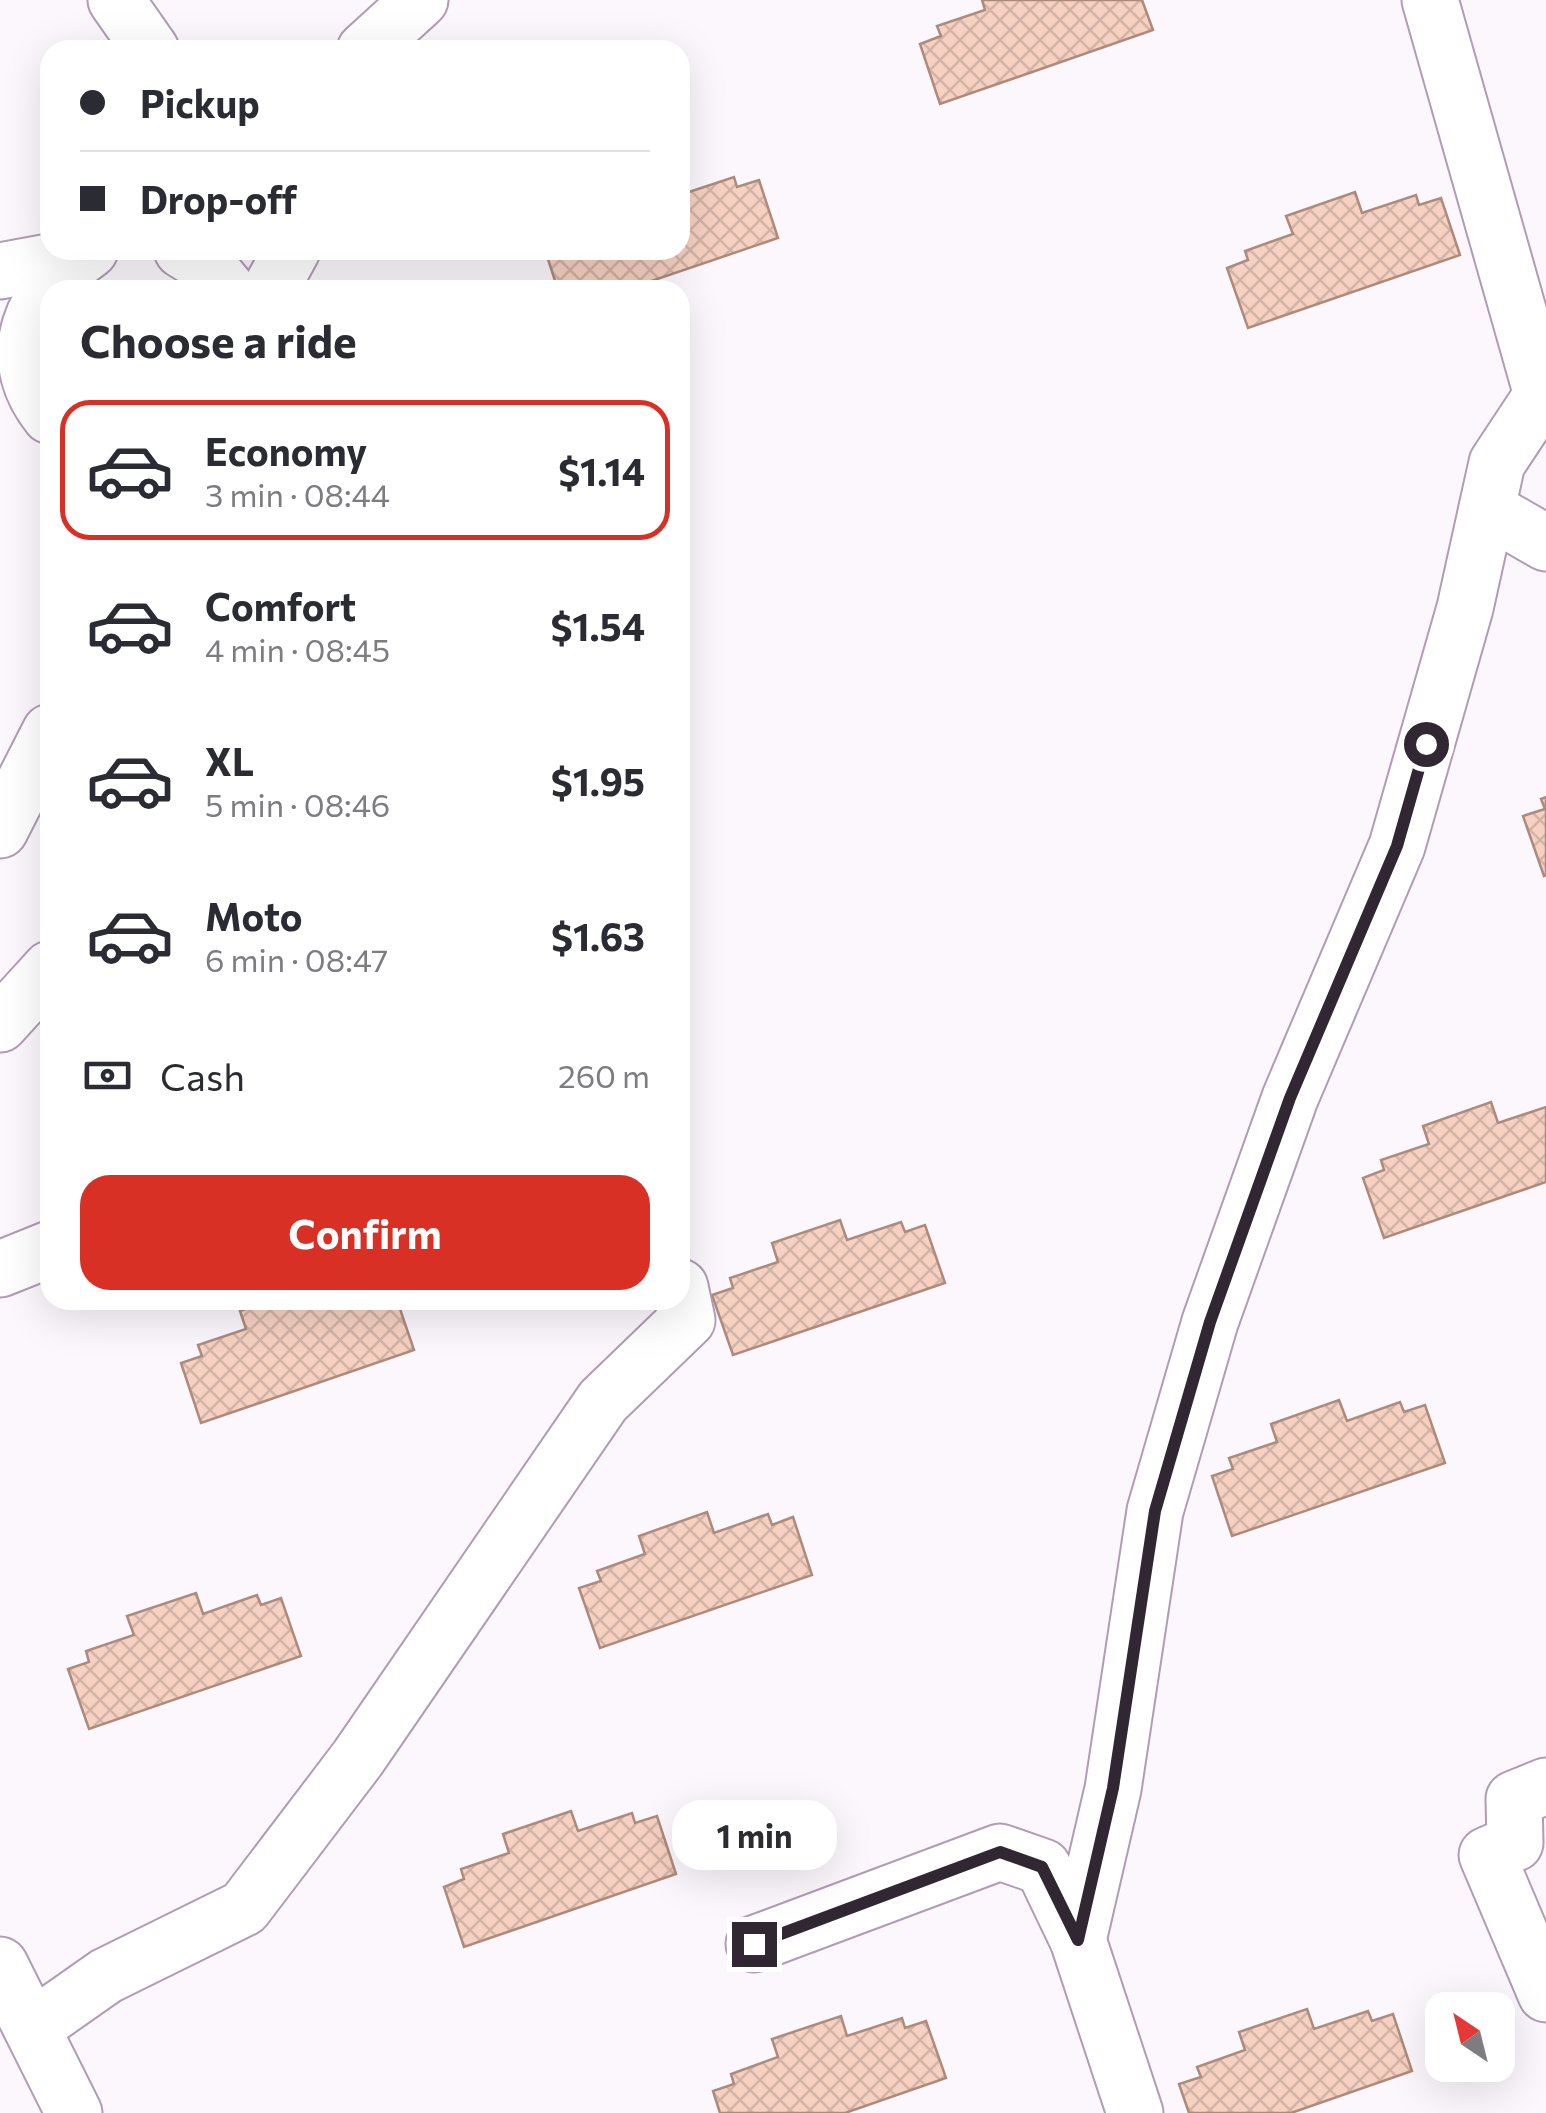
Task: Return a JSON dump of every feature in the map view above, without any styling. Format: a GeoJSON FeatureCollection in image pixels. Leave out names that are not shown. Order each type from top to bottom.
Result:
{"type":"FeatureCollection","features":[{"type":"Feature","properties":{"kind":"street"},"geometry":{"type":"LineString","coordinates":[[116,0],[143,40]]}},
{"type":"Feature","properties":{"kind":"street"},"geometry":{"type":"LineString","coordinates":[[376,40],[420,0]]}},
{"type":"Feature","properties":{"kind":"street"},"geometry":{"type":"LineString","coordinates":[[412,40],[434,0]]}},
{"type":"Feature","properties":{"kind":"street"},"geometry":{"type":"LineString","coordinates":[[1078,1940],[1113,1788],[1160,1492],[1210,1322],[1290,1098],[1397,846],[1465,608],[1497,463],[1542,394],[1430,0]]}},
{"type":"Feature","properties":{"kind":"street"},"geometry":{"type":"LineString","coordinates":[[0,271],[52,260]]}},
{"type":"Feature","properties":{"kind":"street"},"geometry":{"type":"LineString","coordinates":[[54,280],[75,260]]}},
{"type":"Feature","properties":{"kind":"street"},"geometry":{"type":"LineString","coordinates":[[198,260],[220,280]]}},
{"type":"Feature","properties":{"kind":"street"},"geometry":{"type":"LineString","coordinates":[[27,394],[26,354],[34,307],[40,299]]}},
{"type":"Feature","properties":{"kind":"street"},"geometry":{"type":"LineString","coordinates":[[1487,508],[1546,544]]}},
{"type":"Feature","properties":{"kind":"street"},"geometry":{"type":"LineString","coordinates":[[0,830],[40,752]]}},
{"type":"Feature","properties":{"kind":"street"},"geometry":{"type":"LineString","coordinates":[[3,1011],[40,979]]}},
{"type":"Feature","properties":{"kind":"street"},"geometry":{"type":"LineString","coordinates":[[0,1270],[40,1252]]}},
{"type":"Feature","properties":{"kind":"street"},"geometry":{"type":"LineString","coordinates":[[32,2028],[106,1976],[244,1908],[358,1758],[603,1401],[687,1320],[685,1310]]}},
{"type":"Feature","properties":{"kind":"street"},"geometry":{"type":"LineString","coordinates":[[1546,1786],[1514,1799],[1516,1843],[1487,1856],[1546,1994]]}},
{"type":"Feature","properties":{"kind":"street"},"geometry":{"type":"LineString","coordinates":[[754,1944],[1000,1852],[1042,1867],[1078,1940],[1135,2113]]}},
{"type":"Feature","properties":{"kind":"street"},"geometry":{"type":"LineString","coordinates":[[0,1966],[74,2113]]}},
{"type":"Feature","properties":{"kind":"building"},"geometry":{"type":"Polygon","coordinates":[[[982,0],[1142,0],[1153,30],[940,104],[920,44],[941,36],[937,26],[985,10],[982,0]]]}},
{"type":"Feature","properties":{"kind":"building"},"geometry":{"type":"Polygon","coordinates":[[[734,177],[737,187],[759,180],[778,238],[654,280],[555,280],[548,260],[690,260],[690,192],[734,177]]]}},
{"type":"Feature","properties":{"kind":"building"},"geometry":{"type":"Polygon","coordinates":[[[1355,192],[1362,213],[1416,195],[1419,205],[1441,198],[1460,255],[1248,328],[1227,268],[1248,260],[1245,251],[1293,234],[1286,216],[1355,192]]]}},
{"type":"Feature","properties":{"kind":"building"},"geometry":{"type":"Polygon","coordinates":[[[1546,797],[1544,876],[1523,816],[1545,809],[1541,799],[1546,797]]]}},
{"type":"Feature","properties":{"kind":"building"},"geometry":{"type":"Polygon","coordinates":[[[1491,1102],[1498,1123],[1546,1107],[1546,1182],[1384,1238],[1363,1178],[1384,1170],[1381,1160],[1429,1144],[1423,1126],[1491,1102]]]}},
{"type":"Feature","properties":{"kind":"building"},"geometry":{"type":"Polygon","coordinates":[[[840,1220],[847,1240],[901,1222],[905,1232],[925,1225],[945,1283],[733,1355],[712,1295],[733,1288],[730,1278],[778,1262],[772,1243],[840,1220]]]}},
{"type":"Feature","properties":{"kind":"building"},"geometry":{"type":"Polygon","coordinates":[[[400,1310],[414,1350],[201,1423],[181,1363],[202,1356],[198,1345],[246,1329],[240,1311],[400,1310]]]}},
{"type":"Feature","properties":{"kind":"building"},"geometry":{"type":"Polygon","coordinates":[[[1339,1400],[1347,1421],[1400,1402],[1404,1412],[1425,1405],[1445,1463],[1232,1536],[1212,1476],[1233,1469],[1229,1458],[1277,1442],[1271,1424],[1339,1400]]]}},
{"type":"Feature","properties":{"kind":"building"},"geometry":{"type":"Polygon","coordinates":[[[707,1512],[714,1533],[768,1514],[772,1525],[793,1517],[812,1575],[600,1648],[579,1588],[601,1581],[597,1571],[645,1554],[639,1536],[707,1512]]]}},
{"type":"Feature","properties":{"kind":"building"},"geometry":{"type":"Polygon","coordinates":[[[196,1593],[203,1614],[257,1595],[261,1605],[281,1598],[301,1656],[89,1729],[68,1669],[89,1662],[86,1651],[134,1635],[127,1616],[196,1593]]]}},
{"type":"Feature","properties":{"kind":"building"},"geometry":{"type":"Polygon","coordinates":[[[571,1811],[578,1831],[632,1813],[635,1823],[657,1816],[676,1874],[464,1947],[444,1887],[464,1879],[461,1869],[509,1853],[503,1834],[571,1811]]]}},
{"type":"Feature","properties":{"kind":"building"},"geometry":{"type":"Polygon","coordinates":[[[1307,2009],[1314,2029],[1368,2011],[1372,2021],[1393,2014],[1412,2071],[1291,2113],[1189,2113],[1179,2084],[1201,2077],[1197,2067],[1245,2050],[1239,2032],[1307,2009]]]}},
{"type":"Feature","properties":{"kind":"building"},"geometry":{"type":"Polygon","coordinates":[[[841,2016],[847,2036],[902,2018],[905,2028],[926,2021],[946,2078],[845,2113],[720,2113],[713,2091],[734,2084],[731,2074],[778,2057],[772,2039],[841,2016]]]}},
{"type":"Feature","properties":{"kind":"route"},"geometry":{"type":"LineString","coordinates":[[754,1944],[1000,1852],[1042,1867],[1078,1940],[1113,1788],[1155,1511],[1210,1322],[1290,1098],[1397,846],[1426,744]]}}]}
